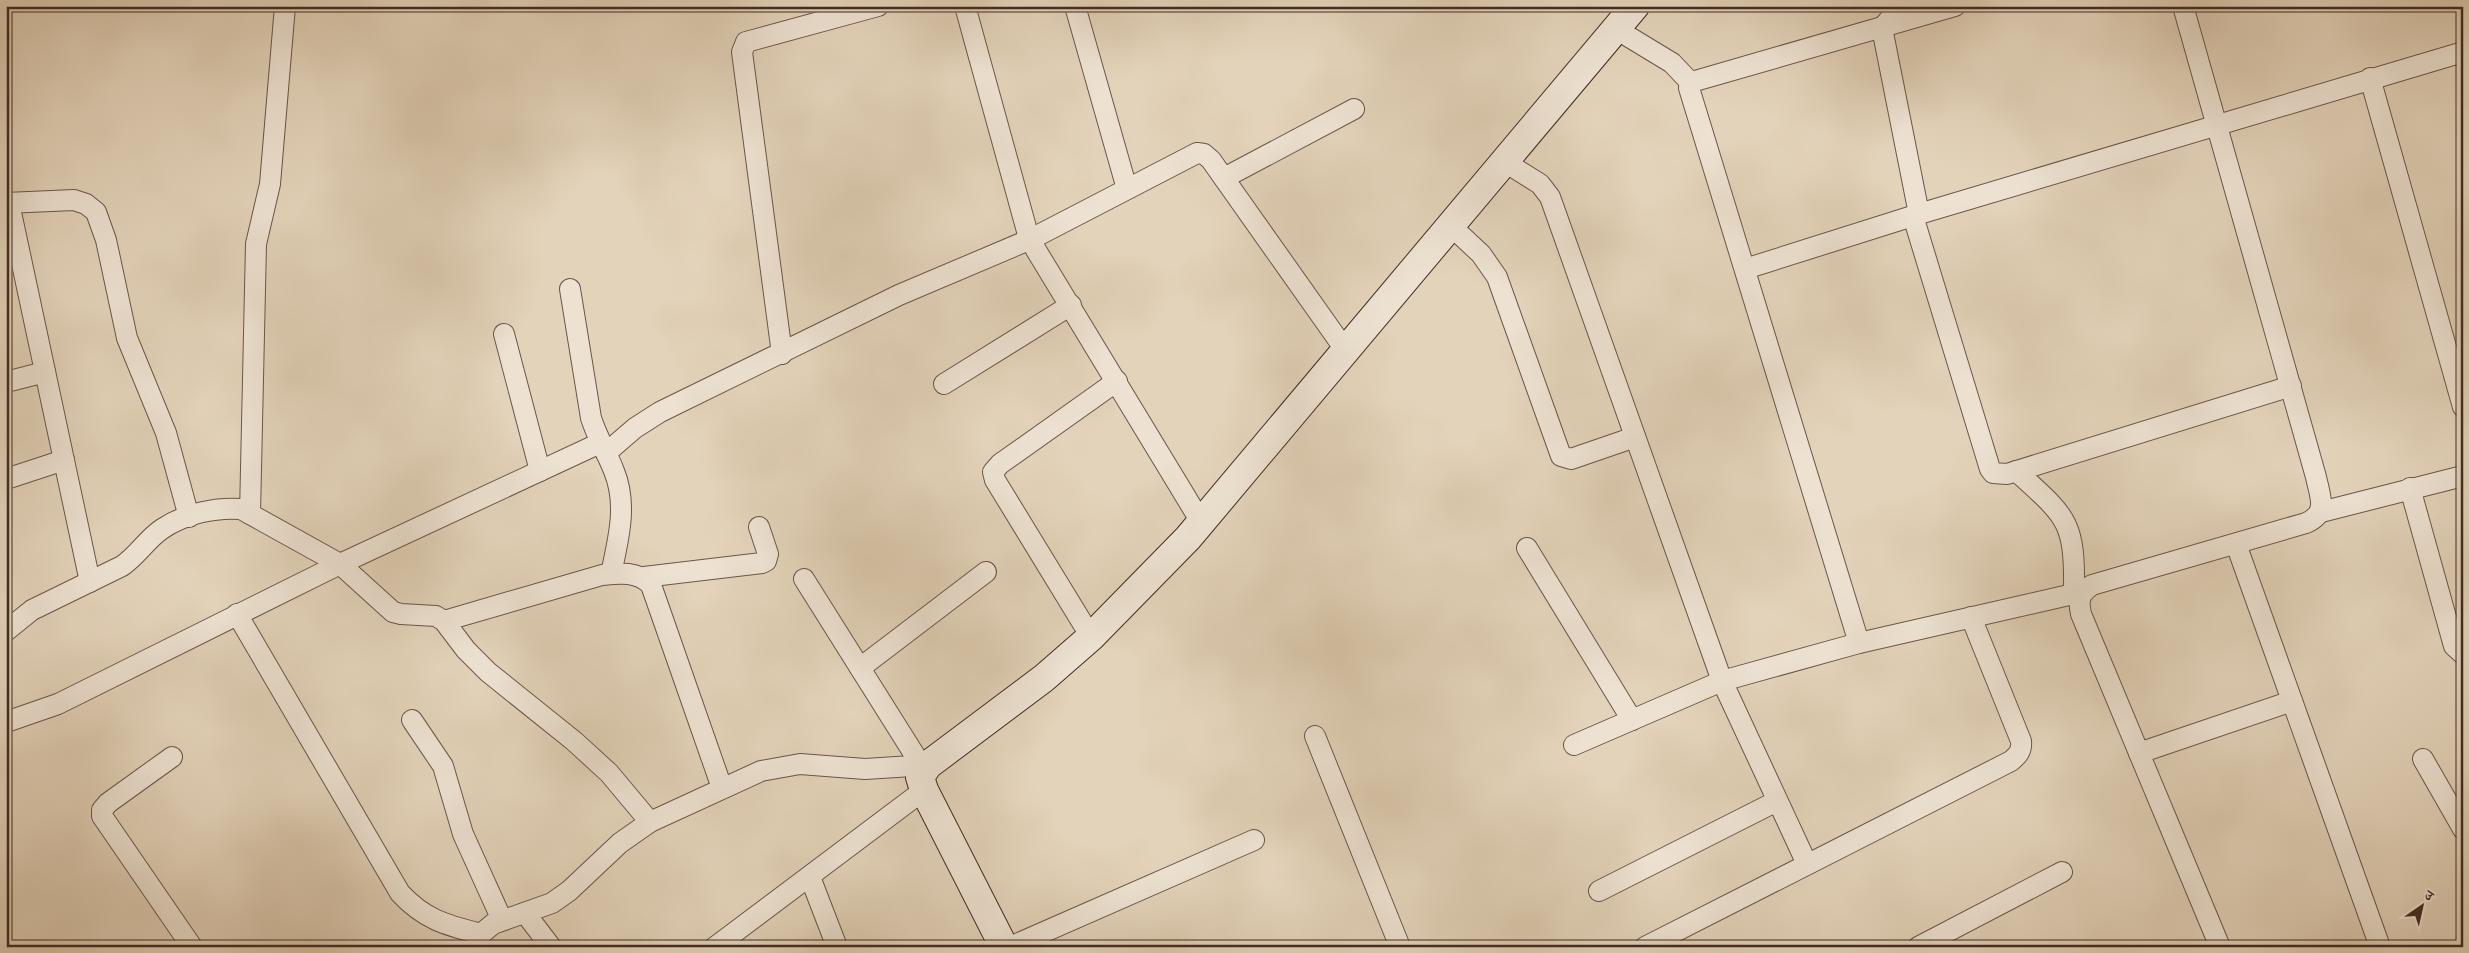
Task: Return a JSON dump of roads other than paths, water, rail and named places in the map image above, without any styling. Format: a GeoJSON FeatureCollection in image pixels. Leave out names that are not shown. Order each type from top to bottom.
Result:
{"type":"FeatureCollection","features":[{"type":"Feature","properties":{"kind":"street"},"geometry":{"type":"LineString","coordinates":[[250,514],[256,244],[270,184],[285,6]]}},
{"type":"Feature","properties":{"kind":"street"},"geometry":{"type":"LineString","coordinates":[[782,354],[742,52],[746,42],[878,6]]}},
{"type":"Feature","properties":{"kind":"street"},"geometry":{"type":"LineString","coordinates":[[965,6],[1018,201],[1031,239],[1201,522]]}},
{"type":"Feature","properties":{"kind":"street"},"geometry":{"type":"LineString","coordinates":[[1075,6],[1127,189]]}},
{"type":"Feature","properties":{"kind":"street"},"geometry":{"type":"LineString","coordinates":[[715,947],[810,877],[924,774],[1044,678],[1091,637],[1201,522],[1635,6]]}},
{"type":"Feature","properties":{"kind":"street"},"geometry":{"type":"LineString","coordinates":[[1882,28],[1901,6]]}},
{"type":"Feature","properties":{"kind":"street"},"geometry":{"type":"LineString","coordinates":[[1691,83],[1956,6]]}},
{"type":"Feature","properties":{"kind":"street"},"geometry":{"type":"LineString","coordinates":[[1574,745],[1722,681],[1859,643],[2078,593],[2092,586],[2306,523],[2315,519],[2321,512],[2322,503],[2316,477],[2183,6]]}},
{"type":"Feature","properties":{"kind":"street"},"geometry":{"type":"LineString","coordinates":[[1882,28],[1916,215],[1990,469],[1993,473],[2000,475],[2016,471],[2291,386]]}},
{"type":"Feature","properties":{"kind":"street"},"geometry":{"type":"LineString","coordinates":[[1616,29],[1672,63],[1691,83],[1691,97],[1859,643]]}},
{"type":"Feature","properties":{"kind":"street"},"geometry":{"type":"LineString","coordinates":[[1744,269],[1916,215],[2370,78],[2463,52]]}},
{"type":"Feature","properties":{"kind":"street"},"geometry":{"type":"LineString","coordinates":[[2370,78],[2459,382],[2463,407]]}},
{"type":"Feature","properties":{"kind":"street"},"geometry":{"type":"LineString","coordinates":[[1224,178],[1354,109]]}},
{"type":"Feature","properties":{"kind":"street"},"geometry":{"type":"LineString","coordinates":[[6,722],[58,704],[340,564],[540,471],[603,448],[660,412],[924,283],[1031,239],[1198,153],[1204,154],[1211,160],[1346,351]]}},
{"type":"Feature","properties":{"kind":"street"},"geometry":{"type":"LineString","coordinates":[[1505,162],[1540,184],[1550,197],[1722,681],[1807,864]]}},
{"type":"Feature","properties":{"kind":"street"},"geometry":{"type":"LineString","coordinates":[[90,582],[7,203],[74,200],[86,204],[96,212],[106,240],[127,338],[166,433],[189,517]]}},
{"type":"Feature","properties":{"kind":"street"},"geometry":{"type":"LineString","coordinates":[[1451,226],[1481,254],[1497,277],[1561,456],[1571,459],[1635,436]]}},
{"type":"Feature","properties":{"kind":"street"},"geometry":{"type":"LineString","coordinates":[[570,290],[591,418],[615,473],[621,505],[621,524],[611,574]]}},
{"type":"Feature","properties":{"kind":"street"},"geometry":{"type":"LineString","coordinates":[[944,384],[1070,305]]}},
{"type":"Feature","properties":{"kind":"street"},"geometry":{"type":"LineString","coordinates":[[504,334],[540,471]]}},
{"type":"Feature","properties":{"kind":"street"},"geometry":{"type":"LineString","coordinates":[[6,382],[45,372]]}},
{"type":"Feature","properties":{"kind":"street"},"geometry":{"type":"LineString","coordinates":[[1091,637],[995,480],[993,472],[1000,464],[1117,381]]}},
{"type":"Feature","properties":{"kind":"street"},"geometry":{"type":"LineString","coordinates":[[6,479],[64,460]]}},
{"type":"Feature","properties":{"kind":"street"},"geometry":{"type":"LineString","coordinates":[[2016,471],[2058,510],[2064,518],[2072,538],[2078,602],[2081,614],[2220,947]]}},
{"type":"Feature","properties":{"kind":"street"},"geometry":{"type":"LineString","coordinates":[[2321,512],[2463,476]]}},
{"type":"Feature","properties":{"kind":"street"},"geometry":{"type":"LineString","coordinates":[[2410,488],[2454,646],[2463,654]]}},
{"type":"Feature","properties":{"kind":"street"},"geometry":{"type":"LineString","coordinates":[[6,631],[32,610],[132,559],[162,529],[189,517],[227,508],[241,509],[340,564],[392,612],[436,616],[444,621],[466,650],[488,672],[574,741],[609,773],[650,822]]}},
{"type":"Feature","properties":{"kind":"street"},"geometry":{"type":"LineString","coordinates":[[444,621],[611,574],[623,573],[644,578],[762,563],[766,561],[768,554],[759,527]]}},
{"type":"Feature","properties":{"kind":"street"},"geometry":{"type":"LineString","coordinates":[[2236,544],[2380,947]]}},
{"type":"Feature","properties":{"kind":"street"},"geometry":{"type":"LineString","coordinates":[[1527,548],[1632,720]]}},
{"type":"Feature","properties":{"kind":"street"},"geometry":{"type":"LineString","coordinates":[[860,668],[986,572]]}},
{"type":"Feature","properties":{"kind":"street"},"geometry":{"type":"LineString","coordinates":[[644,578],[651,585],[722,788]]}},
{"type":"Feature","properties":{"kind":"street"},"geometry":{"type":"LineString","coordinates":[[804,579],[924,774],[1004,947]]}},
{"type":"Feature","properties":{"kind":"street"},"geometry":{"type":"LineString","coordinates":[[238,614],[400,894],[426,917],[479,940],[493,924],[552,903],[620,843],[650,822],[761,771],[800,764],[924,774]]}},
{"type":"Feature","properties":{"kind":"street"},"geometry":{"type":"LineString","coordinates":[[1644,947],[2011,761],[2018,755],[2022,748],[2021,741],[1971,617]]}},
{"type":"Feature","properties":{"kind":"street"},"geometry":{"type":"LineString","coordinates":[[2139,753],[2292,701]]}},
{"type":"Feature","properties":{"kind":"street"},"geometry":{"type":"LineString","coordinates":[[412,720],[443,766],[463,834],[502,920]]}},
{"type":"Feature","properties":{"kind":"street"},"geometry":{"type":"LineString","coordinates":[[1315,736],[1400,947]]}},
{"type":"Feature","properties":{"kind":"street"},"geometry":{"type":"LineString","coordinates":[[172,757],[108,803],[102,810],[102,816],[192,947]]}},
{"type":"Feature","properties":{"kind":"street"},"geometry":{"type":"LineString","coordinates":[[2423,758],[2463,829]]}},
{"type":"Feature","properties":{"kind":"street"},"geometry":{"type":"LineString","coordinates":[[1599,891],[1777,801]]}},
{"type":"Feature","properties":{"kind":"street"},"geometry":{"type":"LineString","coordinates":[[1010,947],[1254,840]]}},
{"type":"Feature","properties":{"kind":"street"},"geometry":{"type":"LineString","coordinates":[[1918,947],[2062,872]]}},
{"type":"Feature","properties":{"kind":"street"},"geometry":{"type":"LineString","coordinates":[[810,877],[836,947]]}},
{"type":"Feature","properties":{"kind":"street"},"geometry":{"type":"LineString","coordinates":[[525,913],[551,947]]}}]}
